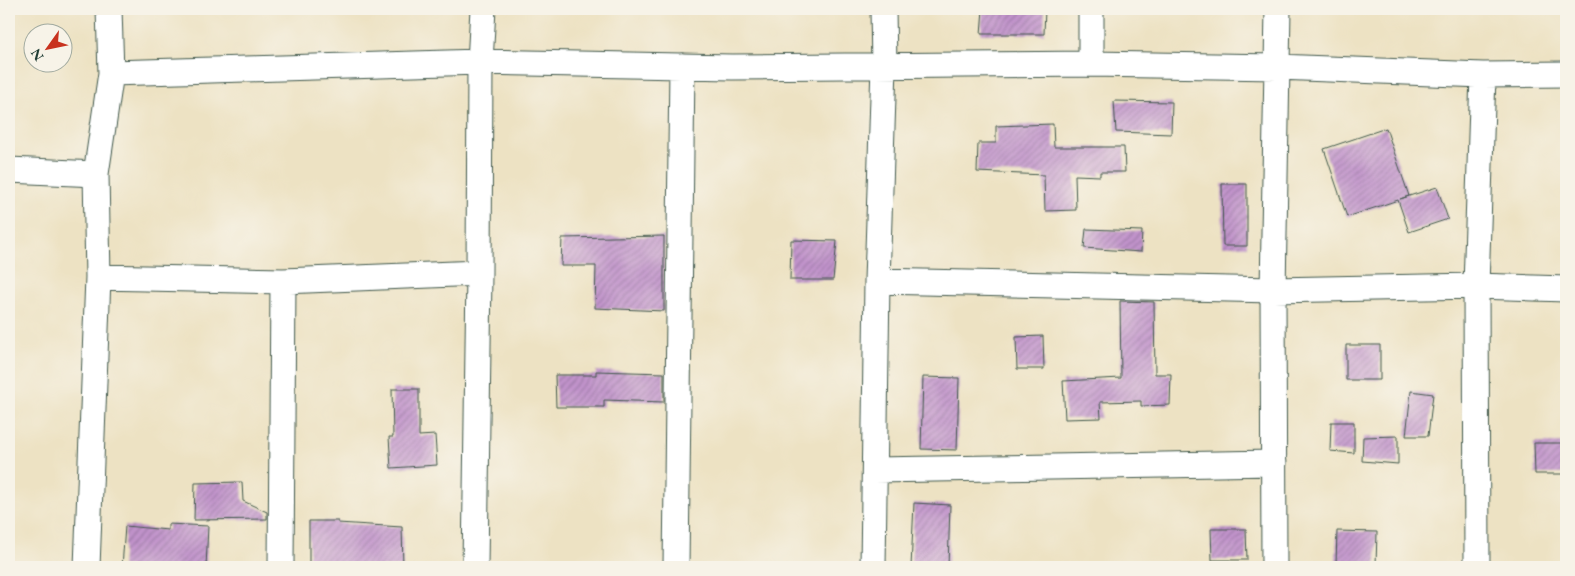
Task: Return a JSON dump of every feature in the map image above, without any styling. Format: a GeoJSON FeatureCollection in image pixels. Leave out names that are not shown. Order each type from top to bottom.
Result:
{"type":"FeatureCollection","features":[{"type":"Feature","properties":{"kind":"street"},"geometry":{"type":"LineString","coordinates":[[86,567],[98,277],[96,174],[111,73],[109,9]]}},
{"type":"Feature","properties":{"kind":"street"},"geometry":{"type":"LineString","coordinates":[[475,567],[480,62],[483,9]]}},
{"type":"Feature","properties":{"kind":"street"},"geometry":{"type":"LineString","coordinates":[[873,567],[877,281],[884,66],[883,9]]}},
{"type":"Feature","properties":{"kind":"street"},"geometry":{"type":"LineString","coordinates":[[1091,9],[1091,64]]}},
{"type":"Feature","properties":{"kind":"street"},"geometry":{"type":"LineString","coordinates":[[1274,567],[1273,290],[1278,9]]}},
{"type":"Feature","properties":{"kind":"street"},"geometry":{"type":"LineString","coordinates":[[111,73],[480,62],[732,67],[1091,64],[1277,67],[1483,75],[1566,74]]}},
{"type":"Feature","properties":{"kind":"street"},"geometry":{"type":"LineString","coordinates":[[676,567],[682,66]]}},
{"type":"Feature","properties":{"kind":"street"},"geometry":{"type":"LineString","coordinates":[[1477,567],[1476,286],[1483,75]]}},
{"type":"Feature","properties":{"kind":"street"},"geometry":{"type":"LineString","coordinates":[[9,170],[96,174]]}},
{"type":"Feature","properties":{"kind":"street"},"geometry":{"type":"LineString","coordinates":[[98,277],[284,281],[479,273]]}},
{"type":"Feature","properties":{"kind":"street"},"geometry":{"type":"LineString","coordinates":[[281,567],[284,281]]}},
{"type":"Feature","properties":{"kind":"street"},"geometry":{"type":"LineString","coordinates":[[877,281],[1273,290],[1476,286],[1566,289]]}},
{"type":"Feature","properties":{"kind":"street"},"geometry":{"type":"LineString","coordinates":[[875,470],[1274,464]]}},
{"type":"Feature","properties":{"kind":"building"},"geometry":{"type":"Polygon","coordinates":[[[983,9],[1045,9],[1044,34],[981,34],[983,9]]]}},
{"type":"Feature","properties":{"kind":"building"},"geometry":{"type":"Polygon","coordinates":[[[1114,101],[1172,102],[1171,134],[1116,132],[1114,101]]]}},
{"type":"Feature","properties":{"kind":"building"},"geometry":{"type":"Polygon","coordinates":[[[1053,124],[1054,147],[1124,147],[1125,172],[1100,172],[1100,176],[1075,175],[1076,210],[1045,211],[1044,175],[977,172],[978,143],[996,143],[996,126],[1053,124]]]}},
{"type":"Feature","properties":{"kind":"building"},"geometry":{"type":"Polygon","coordinates":[[[1386,128],[1409,196],[1400,199],[1437,187],[1448,219],[1409,232],[1398,200],[1347,217],[1324,149],[1386,128]]]}},
{"type":"Feature","properties":{"kind":"building"},"geometry":{"type":"Polygon","coordinates":[[[1222,184],[1247,184],[1247,246],[1223,246],[1222,184]]]}},
{"type":"Feature","properties":{"kind":"building"},"geometry":{"type":"Polygon","coordinates":[[[1086,229],[1142,231],[1141,252],[1084,248],[1086,229]]]}},
{"type":"Feature","properties":{"kind":"building"},"geometry":{"type":"Polygon","coordinates":[[[664,236],[664,311],[595,308],[596,266],[561,266],[562,238],[664,236]]]}},
{"type":"Feature","properties":{"kind":"building"},"geometry":{"type":"Polygon","coordinates":[[[791,240],[837,241],[833,280],[790,280],[791,240]]]}},
{"type":"Feature","properties":{"kind":"building"},"geometry":{"type":"Polygon","coordinates":[[[1120,301],[1154,302],[1155,374],[1171,374],[1170,405],[1141,406],[1141,401],[1100,402],[1101,418],[1065,419],[1063,381],[1121,378],[1120,301]]]}},
{"type":"Feature","properties":{"kind":"building"},"geometry":{"type":"Polygon","coordinates":[[[1043,336],[1044,369],[1017,369],[1016,337],[1043,336]]]}},
{"type":"Feature","properties":{"kind":"building"},"geometry":{"type":"Polygon","coordinates":[[[1346,345],[1380,345],[1380,380],[1346,380],[1346,345]]]}},
{"type":"Feature","properties":{"kind":"building"},"geometry":{"type":"Polygon","coordinates":[[[596,371],[664,373],[664,402],[604,400],[604,407],[556,407],[555,375],[596,375],[596,371]]]}},
{"type":"Feature","properties":{"kind":"building"},"geometry":{"type":"Polygon","coordinates":[[[923,377],[959,378],[957,450],[921,449],[923,377]]]}},
{"type":"Feature","properties":{"kind":"building"},"geometry":{"type":"Polygon","coordinates":[[[392,389],[419,389],[419,436],[435,435],[437,465],[391,468],[389,437],[393,437],[392,389]]]}},
{"type":"Feature","properties":{"kind":"building"},"geometry":{"type":"Polygon","coordinates":[[[1411,391],[1433,394],[1428,436],[1406,436],[1411,391]]]}},
{"type":"Feature","properties":{"kind":"building"},"geometry":{"type":"Polygon","coordinates":[[[1331,422],[1354,422],[1354,453],[1330,451],[1331,422]]]}},
{"type":"Feature","properties":{"kind":"building"},"geometry":{"type":"Polygon","coordinates":[[[1398,436],[1398,464],[1362,461],[1363,437],[1398,436]]]}},
{"type":"Feature","properties":{"kind":"building"},"geometry":{"type":"Polygon","coordinates":[[[1534,443],[1566,443],[1566,474],[1535,474],[1534,443]]]}},
{"type":"Feature","properties":{"kind":"building"},"geometry":{"type":"Polygon","coordinates":[[[242,482],[243,501],[267,512],[267,519],[194,520],[195,483],[242,482]]]}},
{"type":"Feature","properties":{"kind":"building"},"geometry":{"type":"Polygon","coordinates":[[[914,503],[950,505],[948,567],[911,567],[914,503]]]}},
{"type":"Feature","properties":{"kind":"building"},"geometry":{"type":"Polygon","coordinates":[[[309,521],[338,521],[338,523],[402,527],[403,567],[309,567],[309,521]]]}},
{"type":"Feature","properties":{"kind":"building"},"geometry":{"type":"Polygon","coordinates":[[[168,524],[208,526],[206,567],[122,567],[125,526],[168,530],[168,524]]]}},
{"type":"Feature","properties":{"kind":"building"},"geometry":{"type":"Polygon","coordinates":[[[1211,529],[1246,529],[1247,560],[1212,560],[1211,529]]]}},
{"type":"Feature","properties":{"kind":"building"},"geometry":{"type":"Polygon","coordinates":[[[1337,531],[1377,532],[1376,565],[1336,564],[1337,531]]]}}]}
